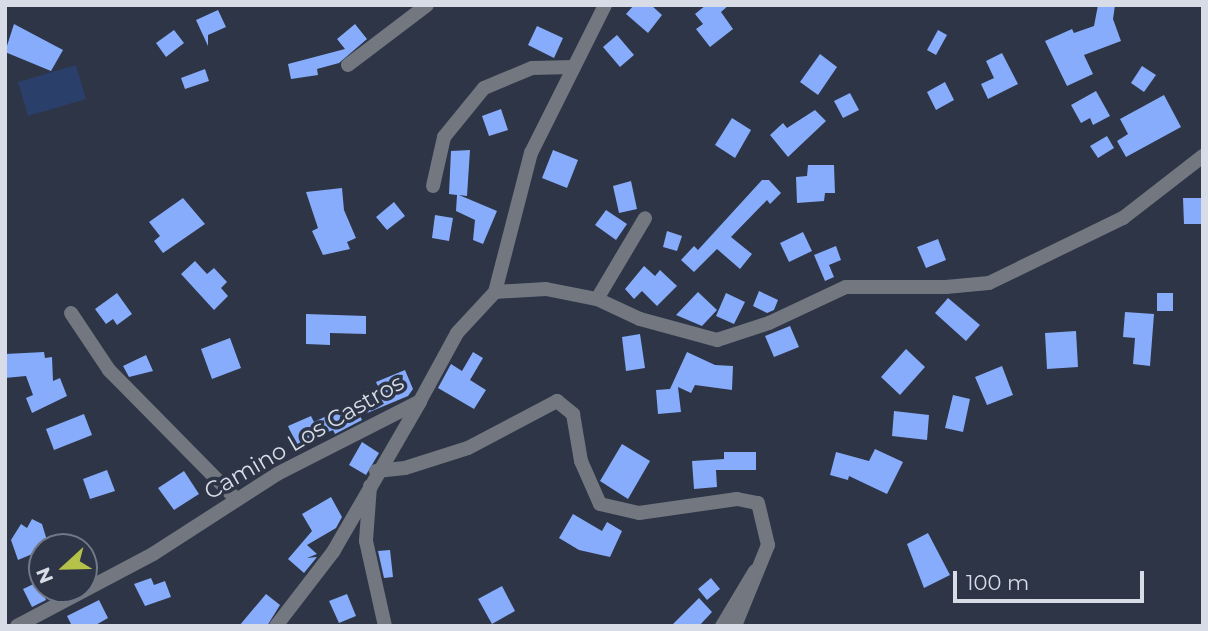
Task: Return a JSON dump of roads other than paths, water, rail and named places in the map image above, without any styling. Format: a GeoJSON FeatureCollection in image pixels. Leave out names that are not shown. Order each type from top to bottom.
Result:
{"type":"FeatureCollection","features":[{"type":"Feature","properties":{"kind":"street"},"geometry":{"type":"LineString","coordinates":[[348,65],[427,5]]}},
{"type":"Feature","properties":{"kind":"street"},"geometry":{"type":"LineString","coordinates":[[605,5],[531,153],[495,292],[546,289],[597,299],[640,319],[717,340],[769,323],[846,287],[946,288],[989,283],[1123,218],[1203,156]]}},
{"type":"Feature","properties":{"kind":"street"},"geometry":{"type":"LineString","coordinates":[[433,186],[444,137],[484,88],[532,68],[574,68]]}},
{"type":"Feature","properties":{"kind":"street"},"geometry":{"type":"LineString","coordinates":[[597,299],[645,218]]}},
{"type":"Feature","properties":{"kind":"street","name":"Camino Los Castros"},"geometry":{"type":"LineString","coordinates":[[17,626],[153,554],[236,500],[421,401],[457,333],[495,292]]}},
{"type":"Feature","properties":{"kind":"street"},"geometry":{"type":"LineString","coordinates":[[71,313],[109,370],[236,500]]}},
{"type":"Feature","properties":{"kind":"street"},"geometry":{"type":"LineString","coordinates":[[276,626],[333,552],[373,475],[421,401]]}},
{"type":"Feature","properties":{"kind":"street"},"geometry":{"type":"LineString","coordinates":[[373,475],[468,449],[557,401],[573,414],[581,461],[600,503],[639,513],[737,499],[758,503],[768,545],[735,626]]}},
{"type":"Feature","properties":{"kind":"street"},"geometry":{"type":"LineString","coordinates":[[373,475],[366,541],[386,626]]}},
{"type":"Feature","properties":{"kind":"street"},"geometry":{"type":"LineString","coordinates":[[722,626],[741,588],[762,561]]}}]}
